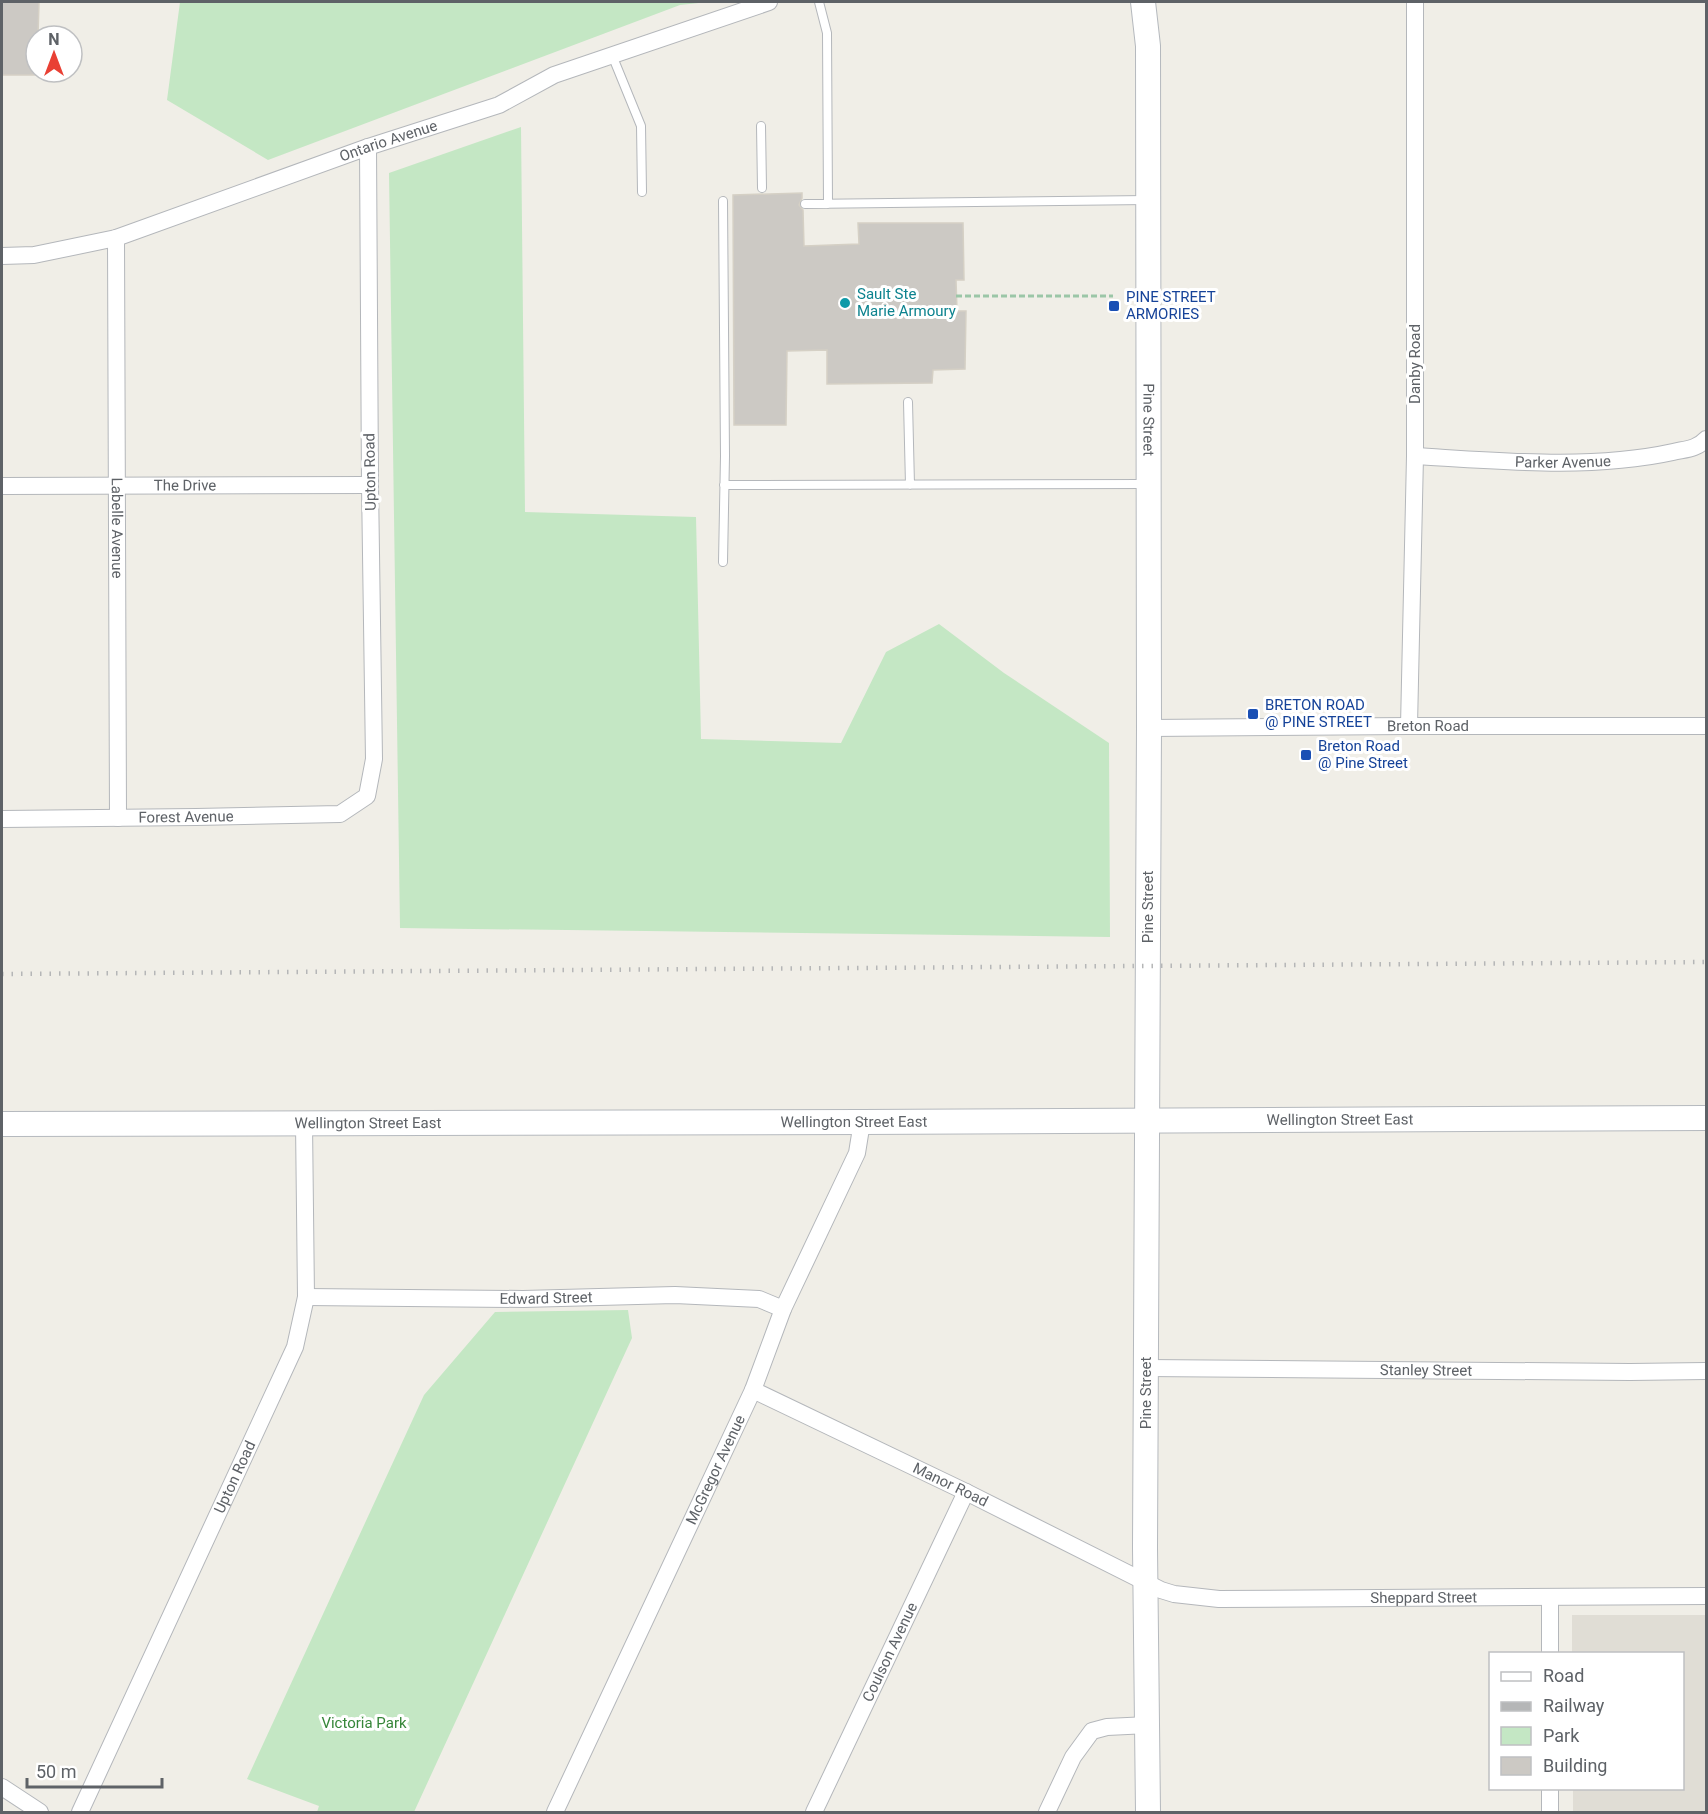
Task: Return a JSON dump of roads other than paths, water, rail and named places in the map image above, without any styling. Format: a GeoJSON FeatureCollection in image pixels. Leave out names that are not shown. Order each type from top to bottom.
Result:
{"type":"FeatureCollection","features":[{"type":"Feature","properties":{"kind":"street","name":"Ontario Avenue"},"geometry":{"type":"LineString","coordinates":[[2,256],[34,255],[116,238],[368,147],[499,105],[554,75],[769,2]]}},
{"type":"Feature","properties":{"kind":"street","name":"Pine Street"},"geometry":{"type":"LineString","coordinates":[[1143,2],[1148,46],[1149,728],[1146,1120],[1148,1812]]}},
{"type":"Feature","properties":{"kind":"street","name":"Danby Road"},"geometry":{"type":"LineString","coordinates":[[1409,726],[1415,456],[1415,2]]}},
{"type":"Feature","properties":{"kind":"street","name":"Upton Road"},"geometry":{"type":"LineString","coordinates":[[367,796],[374,759],[368,147]]}},
{"type":"Feature","properties":{"kind":"street","name":"Labelle Avenue"},"geometry":{"type":"LineString","coordinates":[[116,238],[118,818]]}},
{"type":"Feature","properties":{"kind":"street","name":"Parker Avenue"},"geometry":{"type":"LineString","coordinates":[[1415,456],[1542,463],[1645,458],[1700,446],[1707,440]]}},
{"type":"Feature","properties":{"kind":"street","name":"The Drive"},"geometry":{"type":"LineString","coordinates":[[2,486],[370,485]]}},
{"type":"Feature","properties":{"kind":"street","name":"Breton Road"},"geometry":{"type":"LineString","coordinates":[[1149,728],[1707,726]]}},
{"type":"Feature","properties":{"kind":"street","name":"Forest Avenue"},"geometry":{"type":"LineString","coordinates":[[2,819],[340,814],[367,796]]}},
{"type":"Feature","properties":{"kind":"street","name":"Wellington Street East"},"geometry":{"type":"LineString","coordinates":[[2,1124],[1707,1118]]}},
{"type":"Feature","properties":{"kind":"street","name":"McGregor Avenue"},"geometry":{"type":"LineString","coordinates":[[555,1812],[753,1390],[783,1309],[857,1153],[862,1122]]}},
{"type":"Feature","properties":{"kind":"street","name":"Upton Road"},"geometry":{"type":"LineString","coordinates":[[80,1812],[295,1347],[306,1297],[304,1123]]}},
{"type":"Feature","properties":{"kind":"street","name":"Edward Street"},"geometry":{"type":"LineString","coordinates":[[306,1297],[524,1299],[675,1296],[759,1299],[783,1309]]}},
{"type":"Feature","properties":{"kind":"street","name":"Stanley Street"},"geometry":{"type":"LineString","coordinates":[[1146,1368],[1707,1371]]}},
{"type":"Feature","properties":{"kind":"street","name":"Manor Road"},"geometry":{"type":"LineString","coordinates":[[753,1390],[1146,1581]]}},
{"type":"Feature","properties":{"kind":"street","name":"Coulson Avenue"},"geometry":{"type":"LineString","coordinates":[[814,1812],[966,1492]]}},
{"type":"Feature","properties":{"kind":"street","name":"Sheppard Street"},"geometry":{"type":"LineString","coordinates":[[1146,1581],[1174,1594],[1219,1599],[1707,1596]]}},
{"type":"Feature","properties":{"kind":"street"},"geometry":{"type":"LineString","coordinates":[[1550,1597],[1550,1652]]}},
{"type":"Feature","properties":{"kind":"street"},"geometry":{"type":"LineString","coordinates":[[1047,1812],[1073,1757],[1092,1731],[1107,1727],[1148,1725]]}},
{"type":"Feature","properties":{"kind":"street"},"geometry":{"type":"LineString","coordinates":[[2,1788],[40,1812]]}},
{"type":"Feature","properties":{"kind":"street"},"geometry":{"type":"LineString","coordinates":[[1550,1790],[1551,1812]]}},
{"type":"Feature","properties":{"kind":"lane"},"geometry":{"type":"LineString","coordinates":[[819,2],[827,33],[828,204]]}},
{"type":"Feature","properties":{"kind":"lane"},"geometry":{"type":"LineString","coordinates":[[612,55],[641,126],[642,192]]}},
{"type":"Feature","properties":{"kind":"lane"},"geometry":{"type":"LineString","coordinates":[[761,126],[762,189]]}},
{"type":"Feature","properties":{"kind":"lane"},"geometry":{"type":"LineString","coordinates":[[805,204],[1148,200]]}},
{"type":"Feature","properties":{"kind":"lane"},"geometry":{"type":"LineString","coordinates":[[723,201],[723,562]]}},
{"type":"Feature","properties":{"kind":"lane"},"geometry":{"type":"LineString","coordinates":[[908,402],[910,485]]}},
{"type":"Feature","properties":{"kind":"lane"},"geometry":{"type":"LineString","coordinates":[[724,485],[1148,484]]}},
{"type":"Feature","properties":{"kind":"railway"},"geometry":{"type":"LineString","coordinates":[[2,974],[1706,962]]}},
{"type":"Feature","properties":{"kind":"place","name":"Sault Ste Marie Armoury"},"geometry":{"type":"Point","coordinates":[845,303]}},
{"type":"Feature","properties":{"kind":"place","name":"PINE STREET ARMORIES"},"geometry":{"type":"Point","coordinates":[1114,306]}},
{"type":"Feature","properties":{"kind":"place","name":"BRETON ROAD @ PINE STREET"},"geometry":{"type":"Point","coordinates":[1253,714]}},
{"type":"Feature","properties":{"kind":"place","name":"Breton Road @ Pine Street"},"geometry":{"type":"Point","coordinates":[1306,755]}},
{"type":"Feature","properties":{"kind":"park label","name":"Victoria Park"},"geometry":{"type":"Point","coordinates":[364,1723]}}]}
